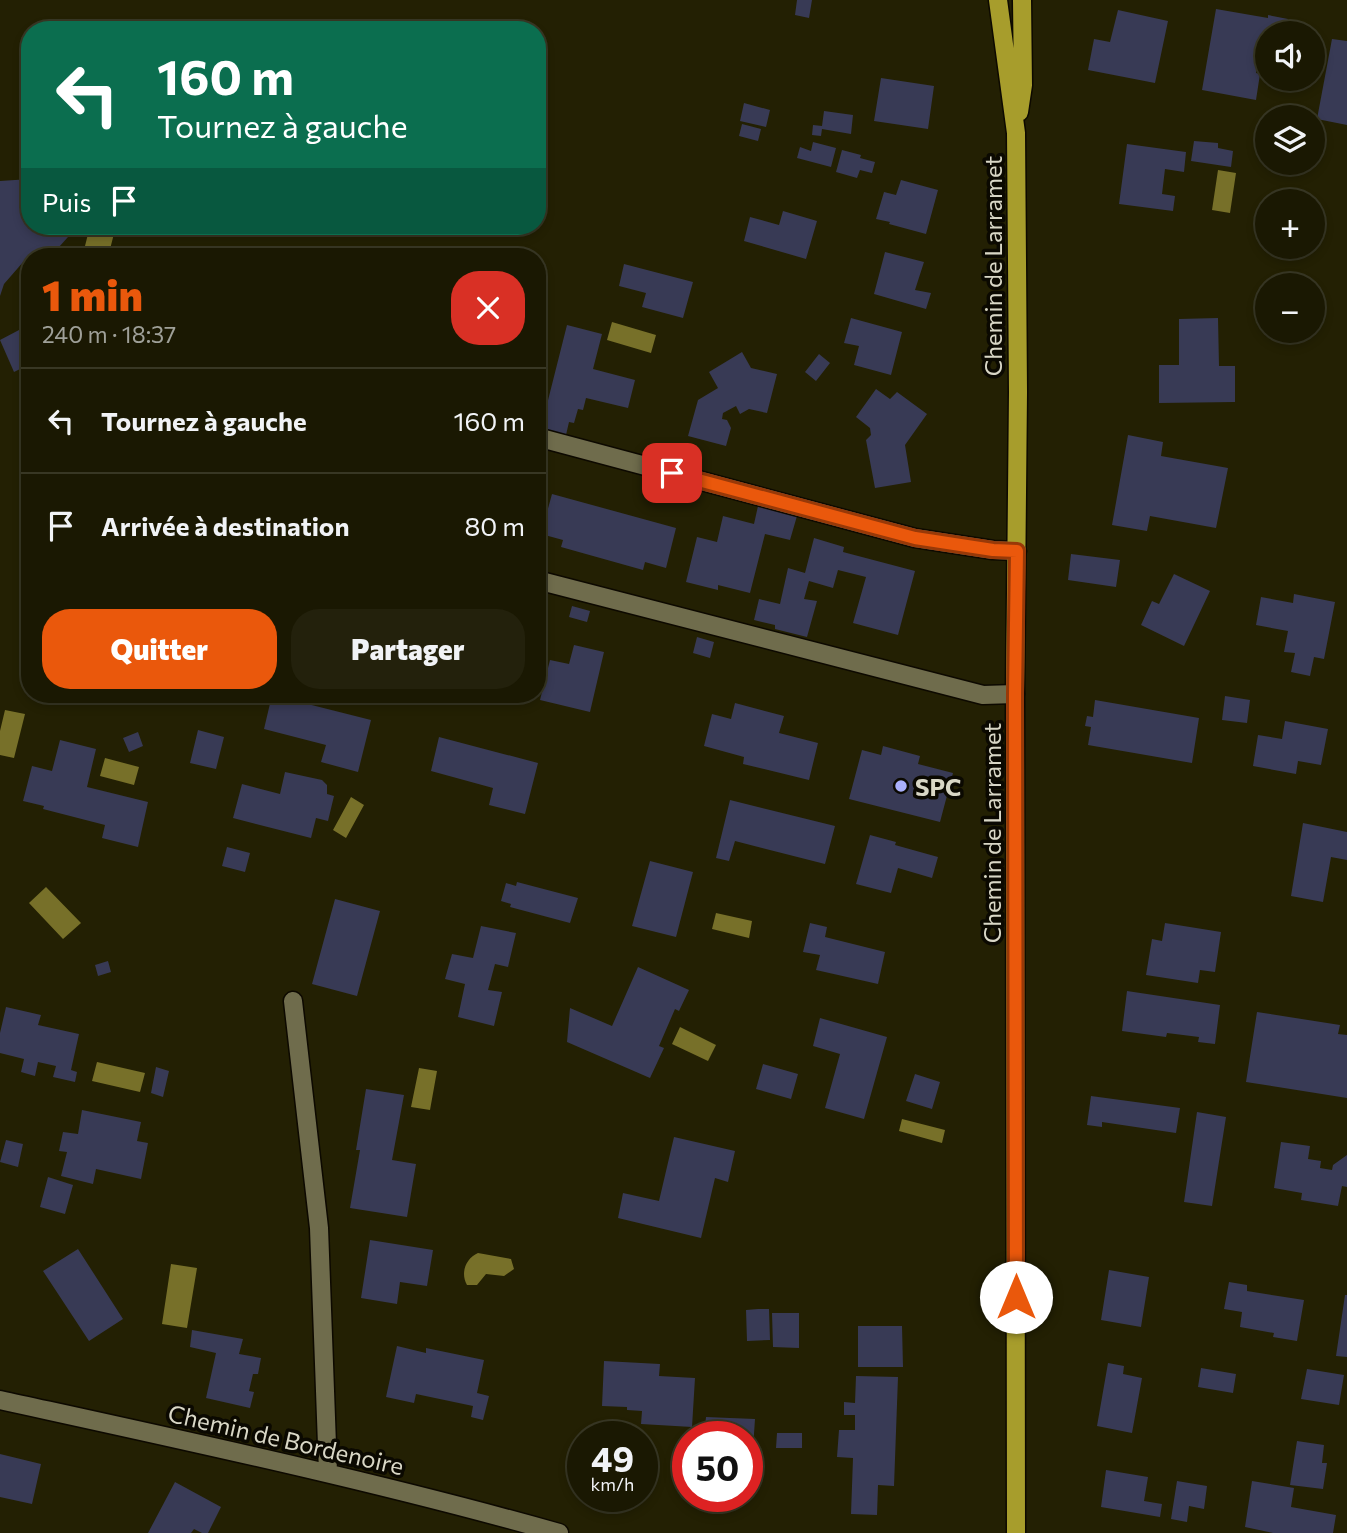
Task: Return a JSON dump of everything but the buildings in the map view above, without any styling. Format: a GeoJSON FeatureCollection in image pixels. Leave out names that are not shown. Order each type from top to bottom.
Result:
{"type":"FeatureCollection","features":[{"type":"Feature","properties":{"kind":"main road","name":"Chemin de Larramet"},"geometry":{"type":"LineString","coordinates":[[998,0],[998,16],[1016,133]]}},
{"type":"Feature","properties":{"kind":"main road","name":"Chemin de Larramet"},"geometry":{"type":"LineString","coordinates":[[1016,1533],[1016,133],[1023,85],[1022,0]]}},
{"type":"Feature","properties":{"kind":"street"},"geometry":{"type":"LineString","coordinates":[[546,439],[915,538],[1017,551]]}},
{"type":"Feature","properties":{"kind":"street"},"geometry":{"type":"LineString","coordinates":[[546,582],[983,695],[1015,694]]}},
{"type":"Feature","properties":{"kind":"street"},"geometry":{"type":"LineString","coordinates":[[293,1001],[319,1228],[328,1472]]}},
{"type":"Feature","properties":{"kind":"street","name":"Chemin de Bordenoire"},"geometry":{"type":"LineString","coordinates":[[0,1400],[328,1472],[559,1533]]}},
{"type":"Feature","properties":{"kind":"shaded area"},"geometry":{"type":"Polygon","coordinates":[[[1218,170],[1236,173],[1230,213],[1212,210],[1218,170]]]}},
{"type":"Feature","properties":{"kind":"shaded area"},"geometry":{"type":"Polygon","coordinates":[[[88,235],[114,235],[110,248],[85,246],[88,235]]]}},
{"type":"Feature","properties":{"kind":"shaded area"},"geometry":{"type":"Polygon","coordinates":[[[612,322],[656,335],[651,353],[607,340],[612,322]]]}},
{"type":"Feature","properties":{"kind":"shaded area"},"geometry":{"type":"Polygon","coordinates":[[[5,710],[25,714],[14,758],[0,755],[0,731],[5,710]]]}},
{"type":"Feature","properties":{"kind":"shaded area"},"geometry":{"type":"Polygon","coordinates":[[[105,758],[139,767],[134,785],[100,776],[105,758]]]}},
{"type":"Feature","properties":{"kind":"shaded area"},"geometry":{"type":"Polygon","coordinates":[[[351,797],[364,805],[346,838],[333,830],[351,797]]]}},
{"type":"Feature","properties":{"kind":"shaded area"},"geometry":{"type":"Polygon","coordinates":[[[46,887],[81,923],[63,939],[29,903],[46,887]]]}},
{"type":"Feature","properties":{"kind":"shaded area"},"geometry":{"type":"Polygon","coordinates":[[[716,913],[752,921],[749,938],[712,929],[716,913]]]}},
{"type":"Feature","properties":{"kind":"shaded area"},"geometry":{"type":"Polygon","coordinates":[[[680,1027],[716,1045],[708,1061],[672,1044],[680,1027]]]}},
{"type":"Feature","properties":{"kind":"shaded area"},"geometry":{"type":"Polygon","coordinates":[[[97,1062],[145,1073],[140,1092],[92,1081],[97,1062]]]}},
{"type":"Feature","properties":{"kind":"shaded area"},"geometry":{"type":"Polygon","coordinates":[[[419,1068],[437,1071],[430,1110],[411,1107],[419,1068]]]}},
{"type":"Feature","properties":{"kind":"shaded area"},"geometry":{"type":"Polygon","coordinates":[[[902,1119],[945,1130],[942,1143],[899,1131],[902,1119]]]}},
{"type":"Feature","properties":{"kind":"shaded area"},"geometry":{"type":"Polygon","coordinates":[[[478,1253],[511,1259],[514,1269],[504,1276],[486,1274],[477,1285],[467,1285],[465,1266],[470,1258],[478,1253]]]}},
{"type":"Feature","properties":{"kind":"shaded area"},"geometry":{"type":"Polygon","coordinates":[[[171,1264],[197,1268],[187,1328],[162,1324],[171,1264]]]}},
{"type":"Feature","properties":{"kind":"place","name":"SPC"},"geometry":{"type":"Point","coordinates":[901,786]}},
{"type":"Feature","properties":{"kind":"route"},"geometry":{"type":"LineString","coordinates":[[672,473],[915,538],[1017,551],[1016,1297]]}}]}
